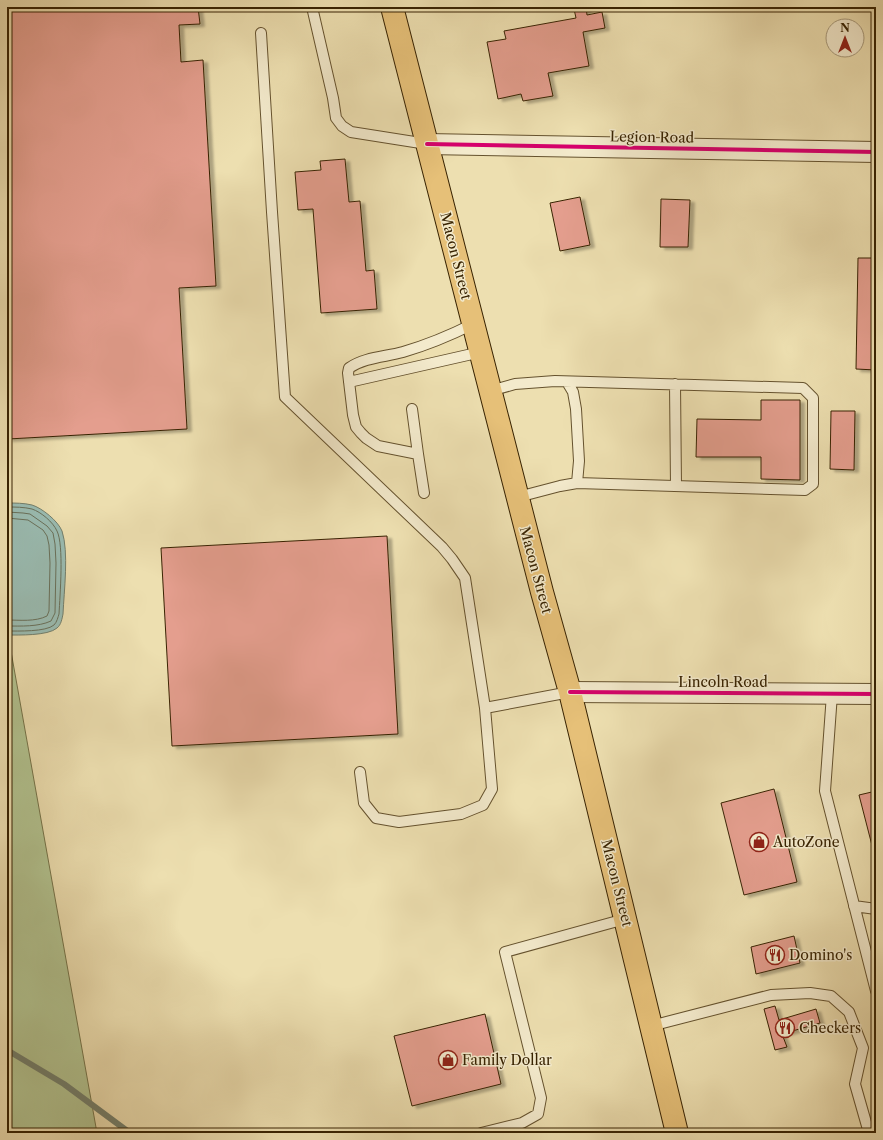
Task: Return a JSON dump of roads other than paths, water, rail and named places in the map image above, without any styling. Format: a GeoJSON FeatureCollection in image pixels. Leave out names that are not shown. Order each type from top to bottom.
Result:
{"type":"FeatureCollection","features":[{"type":"Feature","properties":{"kind":"main road","name":"Macon Street"},"geometry":{"type":"LineString","coordinates":[[392,7],[542,592],[570,692],[677,1133]]}},
{"type":"Feature","properties":{"kind":"street","name":"Legion Road"},"geometry":{"type":"LineString","coordinates":[[427,144],[876,152]]}},
{"type":"Feature","properties":{"kind":"street","name":"Lincoln Road"},"geometry":{"type":"LineString","coordinates":[[570,692],[876,694]]}},
{"type":"Feature","properties":{"kind":"lane"},"geometry":{"type":"LineString","coordinates":[[312,7],[333,98],[336,118],[342,126],[351,132],[427,144]]}},
{"type":"Feature","properties":{"kind":"lane"},"geometry":{"type":"LineString","coordinates":[[261,33],[285,397],[442,547],[465,578],[485,708],[492,789],[483,805],[461,814],[399,822],[376,818],[364,803],[360,772]]}},
{"type":"Feature","properties":{"kind":"lane"},"geometry":{"type":"LineString","coordinates":[[418,454],[378,446],[361,433],[354,422],[348,373],[350,368],[362,361],[402,352],[451,334],[473,324]]}},
{"type":"Feature","properties":{"kind":"lane"},"geometry":{"type":"LineString","coordinates":[[349,382],[481,352]]}},
{"type":"Feature","properties":{"kind":"lane"},"geometry":{"type":"LineString","coordinates":[[490,391],[515,384],[555,381],[803,388],[812,398],[812,484],[805,490],[577,483],[518,497]]}},
{"type":"Feature","properties":{"kind":"lane"},"geometry":{"type":"LineString","coordinates":[[567,382],[572,392],[576,409],[579,461],[577,483]]}},
{"type":"Feature","properties":{"kind":"lane"},"geometry":{"type":"LineString","coordinates":[[675,384],[676,486]]}},
{"type":"Feature","properties":{"kind":"lane"},"geometry":{"type":"LineString","coordinates":[[412,409],[424,492]]}},
{"type":"Feature","properties":{"kind":"lane"},"geometry":{"type":"LineString","coordinates":[[485,708],[570,692]]}},
{"type":"Feature","properties":{"kind":"lane"},"geometry":{"type":"LineString","coordinates":[[832,694],[825,791],[876,990]]}},
{"type":"Feature","properties":{"kind":"lane"},"geometry":{"type":"LineString","coordinates":[[854,906],[876,909]]}},
{"type":"Feature","properties":{"kind":"lane"},"geometry":{"type":"LineString","coordinates":[[481,1133],[522,1123],[538,1114],[541,1098],[505,952],[625,919]]}},
{"type":"Feature","properties":{"kind":"lane"},"geometry":{"type":"LineString","coordinates":[[651,1026],[772,994],[810,992],[831,996],[849,1012],[863,1048],[855,1084],[869,1133]]}},
{"type":"Feature","properties":{"kind":"water"},"geometry":{"type":"Polygon","coordinates":[[[7,503],[26,504],[36,507],[53,519],[62,531],[66,560],[63,614],[61,622],[53,631],[33,634],[7,635],[7,503]]]}},
{"type":"Feature","properties":{"kind":"waterway"},"geometry":{"type":"LineString","coordinates":[[7,1050],[64,1084],[130,1133]]}},
{"type":"Feature","properties":{"kind":"place","name":"AutoZone"},"geometry":{"type":"Point","coordinates":[759,842]}},
{"type":"Feature","properties":{"kind":"place","name":"Domino's"},"geometry":{"type":"Point","coordinates":[775,955]}},
{"type":"Feature","properties":{"kind":"place","name":"Checkers"},"geometry":{"type":"Point","coordinates":[785,1028]}},
{"type":"Feature","properties":{"kind":"place","name":"Family Dollar"},"geometry":{"type":"Point","coordinates":[448,1060]}}]}
